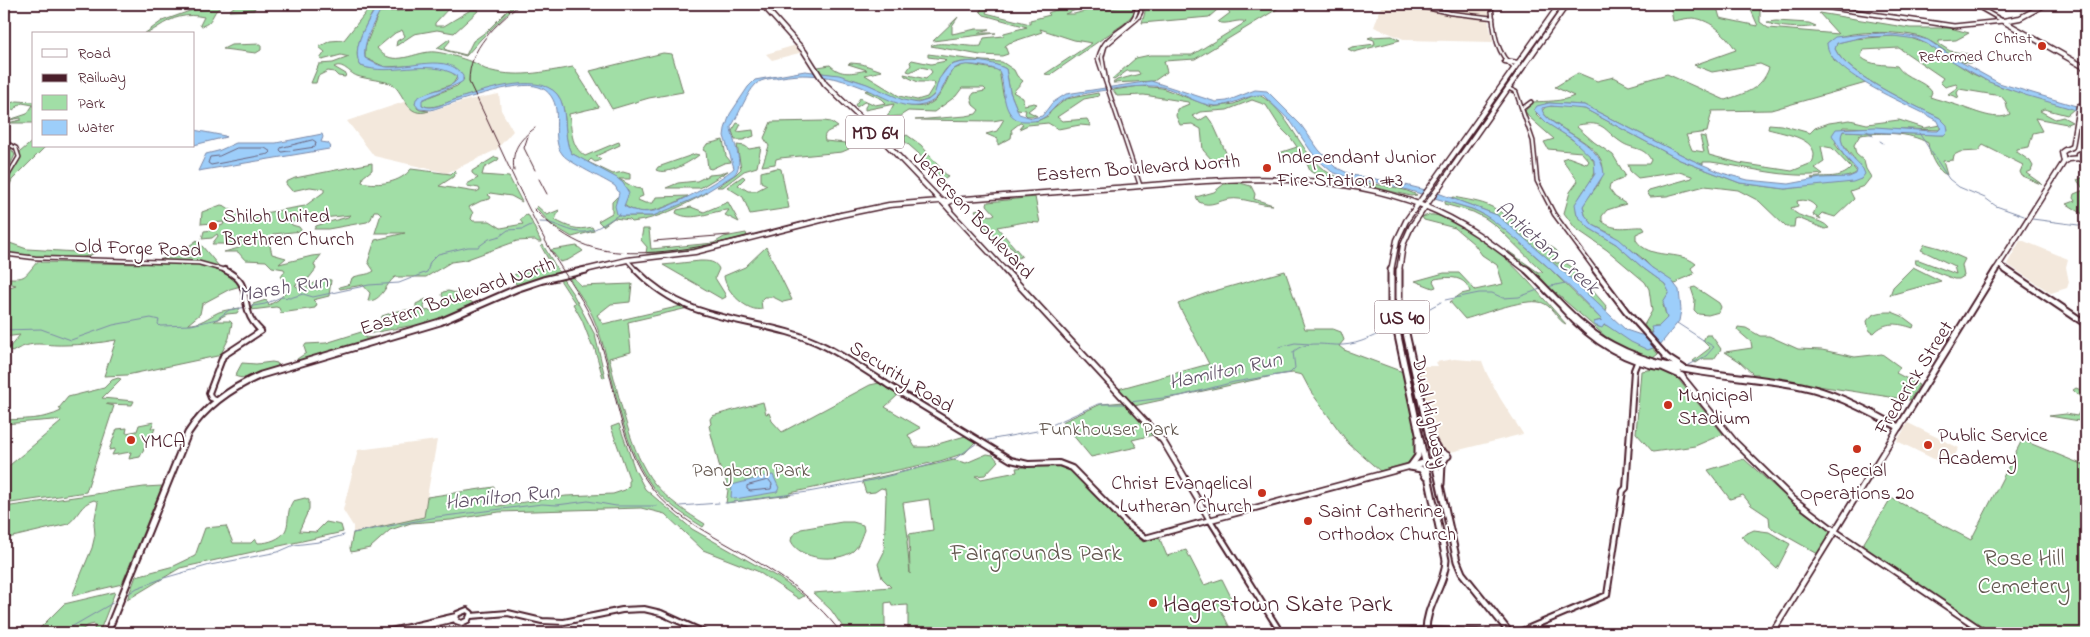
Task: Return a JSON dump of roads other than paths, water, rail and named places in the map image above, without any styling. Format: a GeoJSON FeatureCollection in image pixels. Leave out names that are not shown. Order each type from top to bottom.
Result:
{"type":"FeatureCollection","features":[{"type":"Feature","properties":{"kind":"main road","name":"Jefferson Boulevard"},"geometry":{"type":"LineString","coordinates":[[762,4],[804,51],[820,78],[895,152],[950,210],[1163,442],[1210,520]]}},
{"type":"Feature","properties":{"kind":"main road","name":"Dual Highway"},"geometry":{"type":"LineString","coordinates":[[1426,632],[1428,611],[1444,577],[1446,566],[1391,303],[1392,254],[1401,229],[1419,202],[1560,4]]}},
{"type":"Feature","properties":{"kind":"main road","name":"Dual Highway"},"geometry":{"type":"LineString","coordinates":[[1510,633],[1469,581],[1456,561],[1399,302],[1398,266],[1408,231],[1567,4]]}},
{"type":"Feature","properties":{"kind":"main road"},"geometry":{"type":"LineString","coordinates":[[1804,4],[1954,26],[1967,26],[2020,18],[2046,4]]}},
{"type":"Feature","properties":{"kind":"main road"},"geometry":{"type":"LineString","coordinates":[[2003,21],[2086,68]]}},
{"type":"Feature","properties":{"kind":"main road"},"geometry":{"type":"LineString","coordinates":[[1526,62],[1522,60],[1532,46],[1532,43]]}},
{"type":"Feature","properties":{"kind":"main road"},"geometry":{"type":"LineString","coordinates":[[1505,61],[1518,63]]}},
{"type":"Feature","properties":{"kind":"main road"},"geometry":{"type":"LineString","coordinates":[[1508,88],[1517,70],[1514,68]]}},
{"type":"Feature","properties":{"kind":"main road"},"geometry":{"type":"LineString","coordinates":[[1503,83],[1508,88]]}},
{"type":"Feature","properties":{"kind":"main road"},"geometry":{"type":"LineString","coordinates":[[1499,89],[1508,88]]}},
{"type":"Feature","properties":{"kind":"main road"},"geometry":{"type":"LineString","coordinates":[[2077,157],[2072,147],[2077,112],[2080,106],[2086,104]]}},
{"type":"Feature","properties":{"kind":"main road"},"geometry":{"type":"LineString","coordinates":[[2064,152],[2072,147]]}},
{"type":"Feature","properties":{"kind":"main road"},"geometry":{"type":"LineString","coordinates":[[2064,152],[2086,160]]}},
{"type":"Feature","properties":{"kind":"main road"},"geometry":{"type":"LineString","coordinates":[[2064,152],[2077,157]]}},
{"type":"Feature","properties":{"kind":"main road"},"geometry":{"type":"LineString","coordinates":[[2064,152],[2064,162],[2077,157]]}},
{"type":"Feature","properties":{"kind":"main road","name":"Frederick Street"},"geometry":{"type":"LineString","coordinates":[[1772,633],[2064,162]]}},
{"type":"Feature","properties":{"kind":"main road","name":"Eastern Boulevard North"},"geometry":{"type":"LineString","coordinates":[[107,633],[188,433],[202,412],[234,388],[266,374],[440,322],[528,285],[627,260],[684,254],[856,211],[928,201],[1242,175],[1349,184],[1379,190],[1426,204],[1484,236],[1540,282],[1574,321],[1591,336],[1609,348],[1639,360]]}},
{"type":"Feature","properties":{"kind":"main road","name":"Eastern Boulevard North"},"geometry":{"type":"LineString","coordinates":[[940,200],[960,200],[1085,187],[1215,179],[1282,178],[1377,192],[1419,202]]}},
{"type":"Feature","properties":{"kind":"main road"},"geometry":{"type":"LineString","coordinates":[[1162,183],[1185,179],[1215,179]]}},
{"type":"Feature","properties":{"kind":"main road"},"geometry":{"type":"LineString","coordinates":[[1331,184],[1349,184]]}},
{"type":"Feature","properties":{"kind":"main road"},"geometry":{"type":"LineString","coordinates":[[928,187],[934,196],[928,201]]}},
{"type":"Feature","properties":{"kind":"main road"},"geometry":{"type":"LineString","coordinates":[[950,210],[947,202],[960,200]]}},
{"type":"Feature","properties":{"kind":"main road"},"geometry":{"type":"LineString","coordinates":[[1396,240],[1395,251],[1401,254]]}},
{"type":"Feature","properties":{"kind":"main road"},"geometry":{"type":"LineString","coordinates":[[1392,254],[1397,256],[1398,266]]}},
{"type":"Feature","properties":{"kind":"main road"},"geometry":{"type":"LineString","coordinates":[[2000,263],[2012,274],[2086,322]]}},
{"type":"Feature","properties":{"kind":"main road"},"geometry":{"type":"LineString","coordinates":[[2000,263],[2086,322]]}},
{"type":"Feature","properties":{"kind":"main road"},"geometry":{"type":"LineString","coordinates":[[2012,274],[2030,282]]}},
{"type":"Feature","properties":{"kind":"main road"},"geometry":{"type":"LineString","coordinates":[[1397,335],[1402,340],[1408,342]]}},
{"type":"Feature","properties":{"kind":"main road"},"geometry":{"type":"LineString","coordinates":[[1399,343],[1406,346],[1412,364]]}},
{"type":"Feature","properties":{"kind":"main road"},"geometry":{"type":"LineString","coordinates":[[1666,357],[1687,369]]}},
{"type":"Feature","properties":{"kind":"main road"},"geometry":{"type":"LineString","coordinates":[[1639,360],[1663,367],[1682,376]]}},
{"type":"Feature","properties":{"kind":"main road"},"geometry":{"type":"LineString","coordinates":[[1639,360],[1675,368],[1726,432],[1754,462],[1803,507],[1835,531],[1986,633]]}},
{"type":"Feature","properties":{"kind":"main road"},"geometry":{"type":"LineString","coordinates":[[1663,367],[1810,388],[1839,398],[1899,427]]}},
{"type":"Feature","properties":{"kind":"main road"},"geometry":{"type":"LineString","coordinates":[[1410,466],[1418,456],[1418,428]]}},
{"type":"Feature","properties":{"kind":"main road"},"geometry":{"type":"LineString","coordinates":[[1427,431],[1438,450],[1447,456],[1442,464],[1442,498]]}},
{"type":"Feature","properties":{"kind":"main road"},"geometry":{"type":"LineString","coordinates":[[1210,520],[1434,460]]}},
{"type":"Feature","properties":{"kind":"main road"},"geometry":{"type":"LineString","coordinates":[[1410,466],[1423,471],[1430,486]]}},
{"type":"Feature","properties":{"kind":"street"},"geometry":{"type":"LineString","coordinates":[[1139,4],[1136,17],[1110,36],[1101,47],[1099,64],[1139,184]]}},
{"type":"Feature","properties":{"kind":"street"},"geometry":{"type":"LineString","coordinates":[[1410,4],[1450,13],[1492,18]]}},
{"type":"Feature","properties":{"kind":"street"},"geometry":{"type":"LineString","coordinates":[[1490,4],[1496,38],[1505,61],[1514,68]]}},
{"type":"Feature","properties":{"kind":"street"},"geometry":{"type":"LineString","coordinates":[[1973,4],[2003,21]]}},
{"type":"Feature","properties":{"kind":"street"},"geometry":{"type":"LineString","coordinates":[[1508,88],[1517,94],[1523,108],[1533,142],[1538,181],[1548,204],[1626,311],[1675,368]]}},
{"type":"Feature","properties":{"kind":"street"},"geometry":{"type":"LineString","coordinates":[[1523,108],[1531,102]]}},
{"type":"Feature","properties":{"kind":"street"},"geometry":{"type":"LineString","coordinates":[[4,142],[16,148],[19,157],[4,182]]}},
{"type":"Feature","properties":{"kind":"street","name":"Old Forge Road"},"geometry":{"type":"LineString","coordinates":[[4,254],[35,258],[208,264],[228,271],[237,278],[246,291],[246,307],[249,318],[261,331],[223,356],[209,393],[211,398],[216,400]]}},
{"type":"Feature","properties":{"kind":"street","name":"Security Road"},"geometry":{"type":"LineString","coordinates":[[627,260],[649,282],[674,300],[711,314],[793,335],[826,347],[1011,460],[1028,464],[1059,463],[1072,468],[1128,525],[1145,538],[1210,520]]}},
{"type":"Feature","properties":{"kind":"street"},"geometry":{"type":"LineString","coordinates":[[1517,633],[1607,595],[1623,491],[1626,488],[1625,481],[1639,360]]}},
{"type":"Feature","properties":{"kind":"street"},"geometry":{"type":"LineString","coordinates":[[1210,520],[1282,633]]}},
{"type":"Feature","properties":{"kind":"street"},"geometry":{"type":"LineString","coordinates":[[455,618],[457,623],[462,623],[471,616],[508,613],[551,622],[575,621],[622,610],[644,609],[661,613],[705,633]]}},
{"type":"Feature","properties":{"kind":"street"},"geometry":{"type":"LineString","coordinates":[[396,633],[455,618],[464,610],[470,611],[471,616]]}},
{"type":"Feature","properties":{"kind":"street"},"geometry":{"type":"LineString","coordinates":[[382,633],[455,618]]}},
{"type":"Feature","properties":{"kind":"street"},"geometry":{"type":"LineString","coordinates":[[1400,633],[1503,633]]}},
{"type":"Feature","properties":{"kind":"water"},"geometry":{"type":"Polygon","coordinates":[[[379,4],[385,4],[374,22],[368,37],[365,58],[378,65],[387,67],[438,63],[456,69],[463,76],[463,81],[460,83],[422,100],[422,105],[434,107],[478,92],[507,85],[536,84],[548,87],[561,100],[568,146],[571,153],[617,178],[623,183],[629,193],[624,206],[642,212],[654,211],[684,199],[708,186],[734,168],[724,136],[725,129],[730,114],[755,80],[805,71],[839,75],[867,84],[903,100],[918,103],[928,100],[934,95],[939,79],[949,66],[962,62],[985,62],[1006,69],[1010,92],[1019,114],[1032,118],[1042,116],[1052,103],[1066,94],[1151,81],[1216,102],[1227,101],[1255,90],[1267,91],[1301,125],[1319,150],[1335,167],[1352,175],[1393,182],[1438,193],[1497,215],[1566,274],[1626,330],[1641,335],[1653,333],[1651,327],[1659,326],[1667,318],[1663,302],[1669,292],[1665,284],[1643,268],[1616,244],[1589,228],[1577,215],[1575,204],[1595,174],[1594,160],[1572,139],[1548,124],[1534,110],[1537,106],[1549,103],[1584,105],[1690,159],[1722,173],[1748,180],[1789,184],[1821,178],[1849,177],[1856,174],[1857,170],[1843,154],[1832,135],[1836,129],[1875,127],[1938,131],[1941,128],[1938,121],[1874,88],[1841,66],[1831,55],[1827,43],[1835,37],[1883,33],[1928,40],[1959,61],[1999,83],[2086,109],[2086,113],[1989,82],[1916,39],[1893,36],[1863,37],[1837,43],[1835,49],[1852,69],[1898,97],[1940,118],[1947,125],[1948,131],[1944,135],[1937,135],[1843,131],[1841,136],[1844,146],[1865,174],[1861,179],[1853,182],[1785,189],[1740,183],[1680,160],[1585,109],[1551,106],[1542,108],[1545,115],[1551,121],[1584,142],[1601,162],[1604,174],[1583,206],[1585,215],[1593,225],[1619,239],[1652,268],[1672,281],[1679,290],[1681,310],[1679,321],[1660,345],[1648,350],[1631,342],[1606,325],[1602,328],[1594,325],[1594,322],[1602,320],[1582,299],[1528,249],[1485,215],[1472,209],[1387,184],[1356,180],[1332,172],[1315,157],[1291,122],[1263,95],[1251,96],[1216,106],[1202,103],[1162,87],[1129,87],[1068,98],[1041,119],[1020,121],[1011,115],[1005,103],[999,71],[983,66],[961,65],[954,69],[937,97],[929,103],[918,106],[897,103],[854,84],[823,76],[803,75],[768,79],[759,82],[752,88],[731,127],[739,158],[739,165],[734,175],[698,197],[653,216],[621,216],[617,214],[615,206],[619,193],[615,186],[563,155],[557,140],[553,99],[543,88],[529,85],[516,86],[431,110],[419,109],[415,104],[416,99],[426,93],[453,84],[457,80],[456,75],[445,70],[433,68],[385,70],[361,66],[357,52],[359,43],[370,17],[379,4]]]}},
{"type":"Feature","properties":{"kind":"water"},"geometry":{"type":"Polygon","coordinates":[[[195,130],[226,137],[195,145],[195,130]]]}},
{"type":"Feature","properties":{"kind":"water"},"geometry":{"type":"Polygon","coordinates":[[[322,134],[321,142],[328,143],[331,147],[329,149],[198,171],[206,154],[236,143],[276,143],[322,134]]]}},
{"type":"Feature","properties":{"kind":"water"},"geometry":{"type":"Polygon","coordinates":[[[773,475],[779,488],[777,492],[735,499],[731,497],[732,485],[773,475]]]}},
{"type":"Feature","properties":{"kind":"water"},"geometry":{"type":"Polygon","coordinates":[[[1839,536],[1982,633],[1980,633],[1839,536]]]}},
{"type":"Feature","properties":{"kind":"waterway","name":"Antietam Creek"},"geometry":{"type":"LineString","coordinates":[[1866,130],[1873,136]]}},
{"type":"Feature","properties":{"kind":"waterway"},"geometry":{"type":"LineString","coordinates":[[1919,133],[1949,179],[1959,187],[1985,198],[1996,206],[2024,216]]}},
{"type":"Feature","properties":{"kind":"waterway","name":"Marsh Run"},"geometry":{"type":"LineString","coordinates":[[540,222],[552,223],[574,231],[585,232],[599,227],[620,214]]}},
{"type":"Feature","properties":{"kind":"waterway"},"geometry":{"type":"LineString","coordinates":[[2032,219],[2086,226]]}},
{"type":"Feature","properties":{"kind":"waterway","name":"Marsh Run"},"geometry":{"type":"LineString","coordinates":[[4,330],[41,329],[71,340],[113,325],[151,318],[159,320],[158,324],[160,326],[191,325],[217,319],[229,310],[265,304],[281,297],[290,298],[303,294],[313,297],[369,285],[399,283],[427,272],[430,262],[438,254],[468,247],[478,247],[489,239],[500,236],[508,230],[523,229],[531,225]]}},
{"type":"Feature","properties":{"kind":"waterway","name":"Hamilton Run"},"geometry":{"type":"LineString","coordinates":[[1547,287],[1565,283]]}},
{"type":"Feature","properties":{"kind":"waterway","name":"Hamilton Run"},"geometry":{"type":"LineString","coordinates":[[1445,300],[1479,293],[1492,293],[1503,298],[1519,297],[1543,288]]}},
{"type":"Feature","properties":{"kind":"waterway","name":"Hamilton Run"},"geometry":{"type":"LineString","coordinates":[[1408,320],[1441,302]]}},
{"type":"Feature","properties":{"kind":"waterway"},"geometry":{"type":"LineString","coordinates":[[1677,323],[1714,347],[1706,356],[1689,365]]}},
{"type":"Feature","properties":{"kind":"waterway","name":"Hamilton Run"},"geometry":{"type":"LineString","coordinates":[[1130,402],[1180,396],[1234,382],[1290,373],[1295,368],[1293,352],[1299,348],[1311,344],[1343,345],[1356,343],[1391,327]]}},
{"type":"Feature","properties":{"kind":"waterway"},"geometry":{"type":"LineString","coordinates":[[1279,347],[1295,343],[1310,344]]}},
{"type":"Feature","properties":{"kind":"waterway","name":"Hamilton Run"},"geometry":{"type":"LineString","coordinates":[[1043,429],[1098,404],[1125,404]]}},
{"type":"Feature","properties":{"kind":"waterway","name":"Hamilton Run"},"geometry":{"type":"LineString","coordinates":[[983,441],[1037,431]]}},
{"type":"Feature","properties":{"kind":"waterway","name":"Hamilton Run"},"geometry":{"type":"LineString","coordinates":[[725,503],[808,492],[873,480],[956,458],[977,443]]}},
{"type":"Feature","properties":{"kind":"waterway","name":"Hamilton Run"},"geometry":{"type":"LineString","coordinates":[[353,533],[437,517],[542,504],[557,505],[588,501],[616,506],[656,506]]}},
{"type":"Feature","properties":{"kind":"waterway","name":"Hamilton Run"},"geometry":{"type":"LineString","coordinates":[[680,506],[719,503]]}},
{"type":"Feature","properties":{"kind":"waterway","name":"Hamilton Run"},"geometry":{"type":"LineString","coordinates":[[128,594],[137,588],[164,578],[210,565],[278,552],[294,545],[319,542],[344,535]]}},
{"type":"Feature","properties":{"kind":"waterway","name":"Hamilton Run"},"geometry":{"type":"LineString","coordinates":[[61,633],[116,601]]}},
{"type":"Feature","properties":{"kind":"railway"},"geometry":{"type":"LineString","coordinates":[[520,4],[493,29],[479,47],[470,69],[469,82],[536,222],[592,320],[600,341],[623,428],[639,469],[651,487],[668,506],[699,528],[763,565],[791,584],[818,606],[841,633]]}},
{"type":"Feature","properties":{"kind":"railway"},"geometry":{"type":"LineString","coordinates":[[514,171],[513,164],[517,146],[535,128]]}},
{"type":"Feature","properties":{"kind":"railway"},"geometry":{"type":"LineString","coordinates":[[528,136],[524,148],[535,170]]}},
{"type":"Feature","properties":{"kind":"railway"},"geometry":{"type":"LineString","coordinates":[[539,179],[547,194]]}},
{"type":"Feature","properties":{"kind":"railway"},"geometry":{"type":"LineString","coordinates":[[534,209],[555,228],[580,243],[607,251],[638,253],[709,245],[841,212]]}},
{"type":"Feature","properties":{"kind":"railway"},"geometry":{"type":"LineString","coordinates":[[654,241],[730,235]]}},
{"type":"Feature","properties":{"kind":"place","name":"Christ Reformed Church"},"geometry":{"type":"Point","coordinates":[2042,46]}},
{"type":"Feature","properties":{"kind":"place","name":"Independant Junior Fire Station #3"},"geometry":{"type":"Point","coordinates":[1267,168]}},
{"type":"Feature","properties":{"kind":"place","name":"Shiloh United Brethren Church"},"geometry":{"type":"Point","coordinates":[213,226]}},
{"type":"Feature","properties":{"kind":"place","name":"Municipal Stadium"},"geometry":{"type":"Point","coordinates":[1668,405]}},
{"type":"Feature","properties":{"kind":"place","name":"YMCA"},"geometry":{"type":"Point","coordinates":[131,440]}},
{"type":"Feature","properties":{"kind":"place","name":"Public Service Academy"},"geometry":{"type":"Point","coordinates":[1928,445]}},
{"type":"Feature","properties":{"kind":"place","name":"Special Operations 20"},"geometry":{"type":"Point","coordinates":[1857,449]}},
{"type":"Feature","properties":{"kind":"place","name":"Christ Evangelical Lutheran Church"},"geometry":{"type":"Point","coordinates":[1262,493]}},
{"type":"Feature","properties":{"kind":"place","name":"Saint Catherine Orthodox Church"},"geometry":{"type":"Point","coordinates":[1308,521]}},
{"type":"Feature","properties":{"kind":"place","name":"Hagerstown Skate Park"},"geometry":{"type":"Point","coordinates":[1153,603]}},
{"type":"Feature","properties":{"kind":"park label","name":"Funkhouser Park"},"geometry":{"type":"Point","coordinates":[1109,428]}},
{"type":"Feature","properties":{"kind":"park label","name":"Pangborn Park"},"geometry":{"type":"Point","coordinates":[751,469]}},
{"type":"Feature","properties":{"kind":"park label","name":"Fairgrounds Park"},"geometry":{"type":"Point","coordinates":[1036,552]}},
{"type":"Feature","properties":{"kind":"park label","name":"Rose Hill Cemetery"},"geometry":{"type":"Point","coordinates":[2024,571]}}]}
